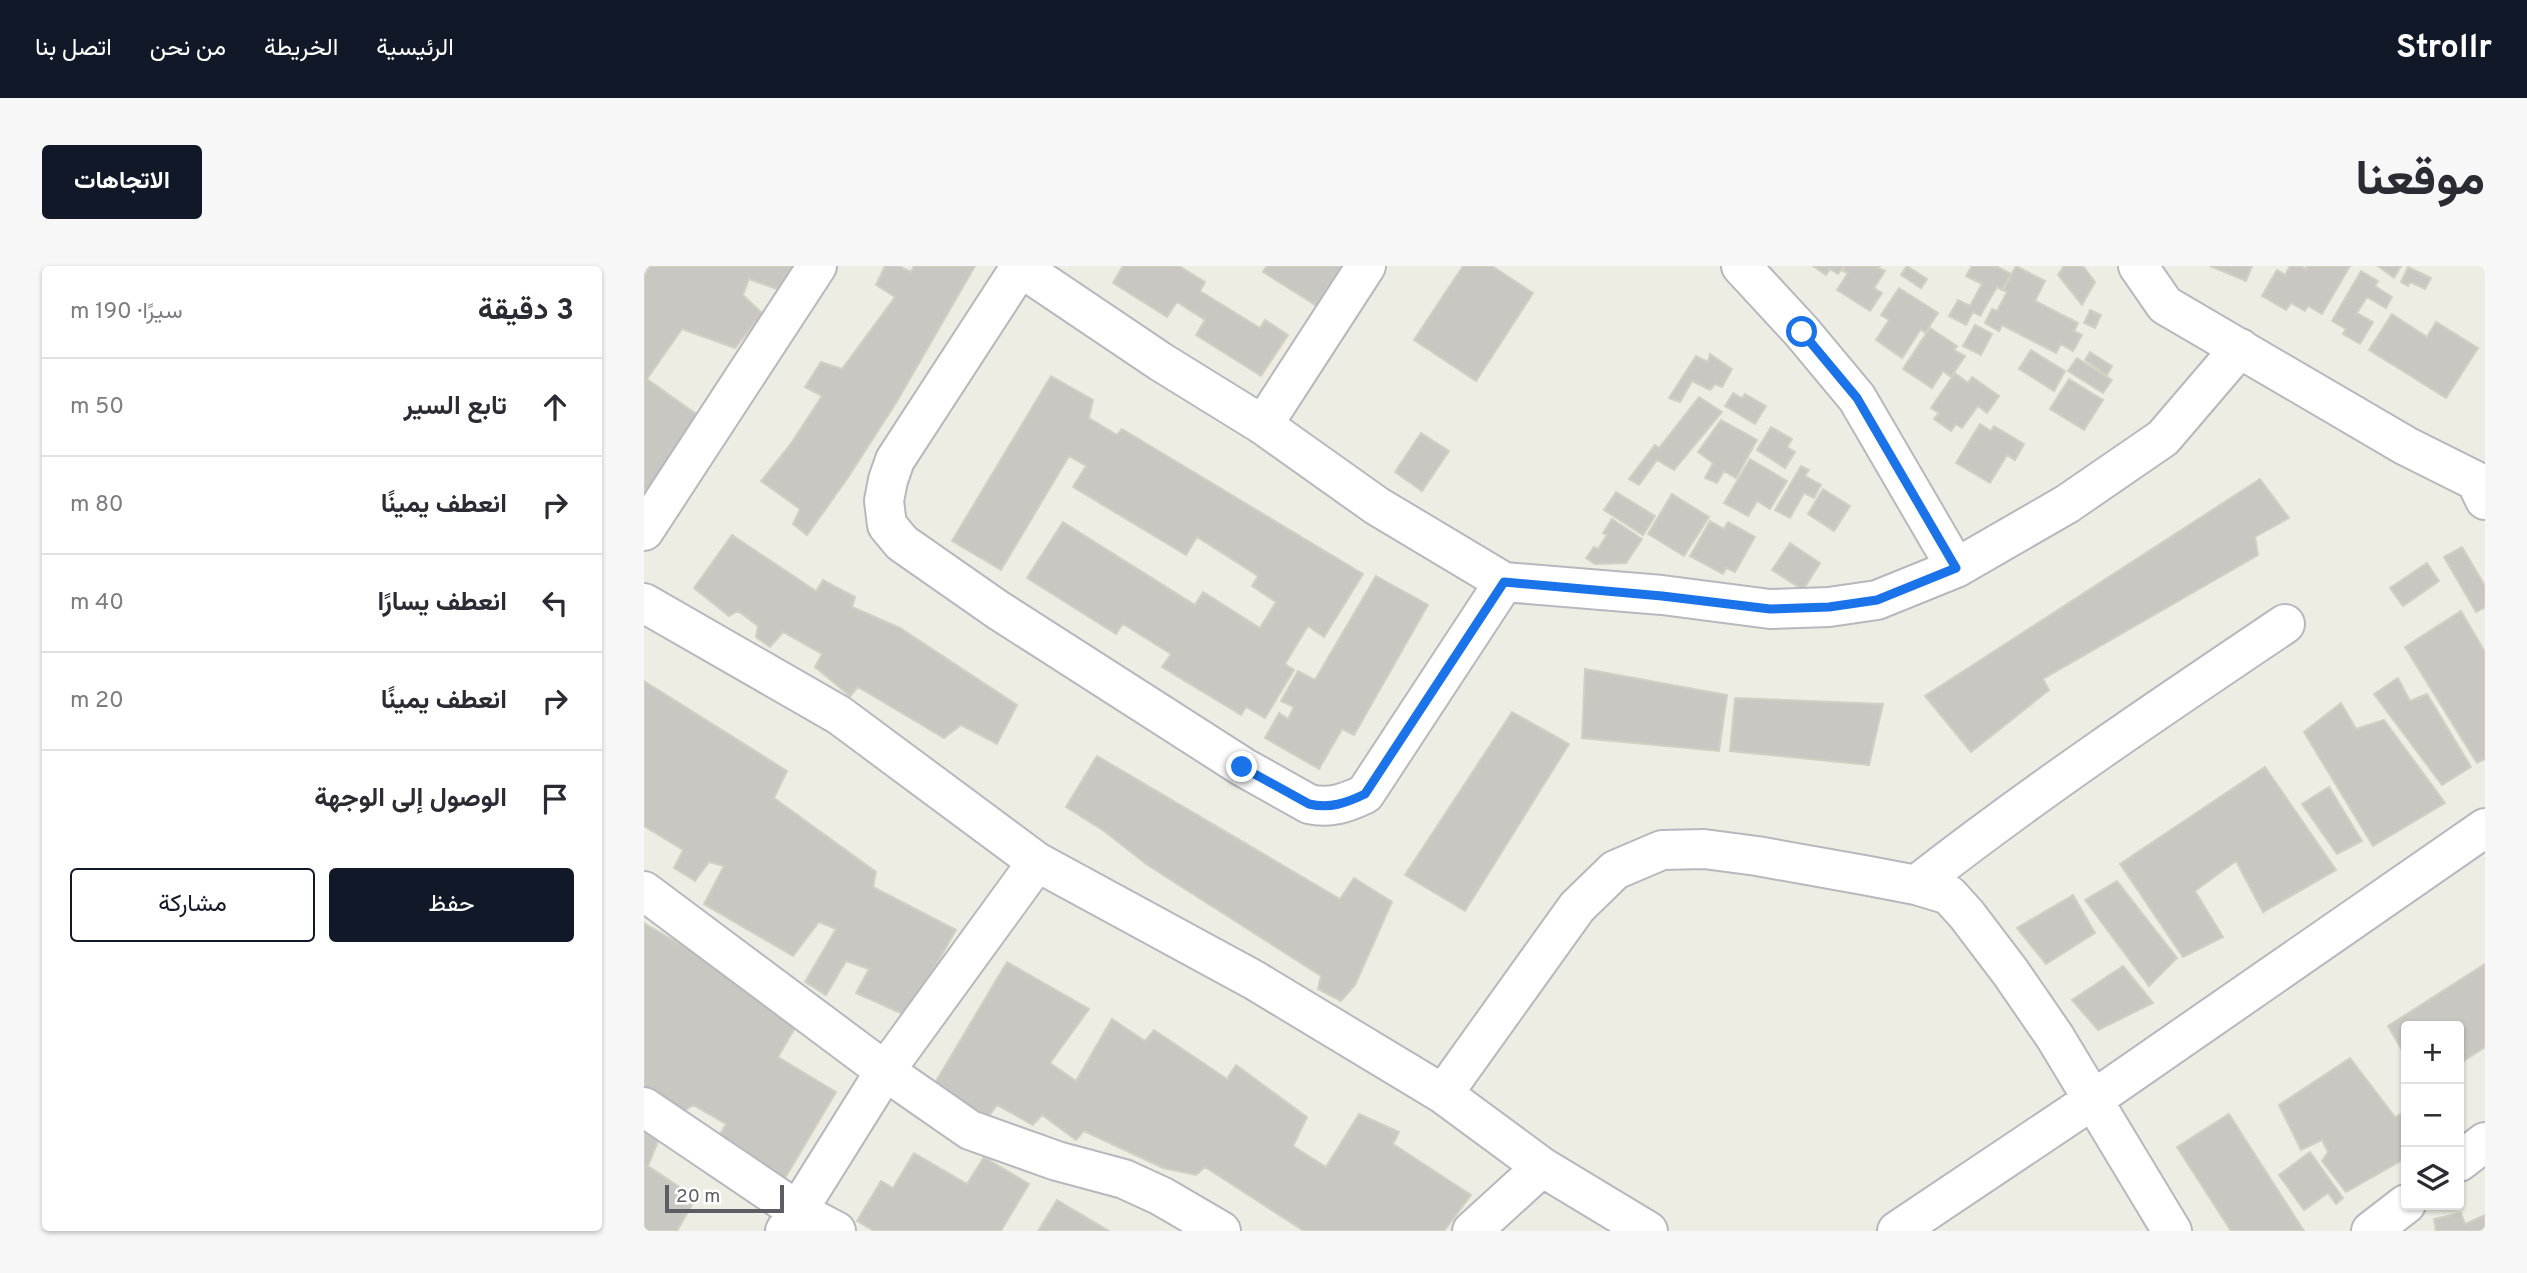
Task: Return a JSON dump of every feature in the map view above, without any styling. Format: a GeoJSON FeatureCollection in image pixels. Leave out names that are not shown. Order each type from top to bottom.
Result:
{"type":"FeatureCollection","features":[{"type":"Feature","properties":{"kind":"street"},"geometry":{"type":"LineString","coordinates":[[644,531],[817,266]]}},
{"type":"Feature","properties":{"kind":"street"},"geometry":{"type":"LineString","coordinates":[[1263,425],[1366,266]]}},
{"type":"Feature","properties":{"kind":"street"},"geometry":{"type":"LineString","coordinates":[[1741,266],[1802,332],[1857,398],[1956,568]]}},
{"type":"Feature","properties":{"kind":"street"},"geometry":{"type":"LineString","coordinates":[[2138,266],[2165,305],[2406,446],[2482,481]]}},
{"type":"Feature","properties":{"kind":"street"},"geometry":{"type":"LineString","coordinates":[[1504,582],[1365,794],[1345,804],[1321,807],[1309,804],[1242,767],[998,610],[902,543],[887,525],[884,501],[895,460],[1021,267],[1161,362],[1263,425],[1377,506],[1504,582],[1770,609],[1829,607],[1877,600],[1956,568],[2067,504],[2163,438],[2240,348]]}},
{"type":"Feature","properties":{"kind":"street"},"geometry":{"type":"LineString","coordinates":[[644,603],[839,715],[1037,862],[1254,979],[1443,1094],[1542,1167],[1648,1231]]}},
{"type":"Feature","properties":{"kind":"street"},"geometry":{"type":"LineString","coordinates":[[1916,885],[1998,822],[2285,624]]}},
{"type":"Feature","properties":{"kind":"street"},"geometry":{"type":"LineString","coordinates":[[1897,1231],[2094,1100],[2485,828]]}},
{"type":"Feature","properties":{"kind":"street"},"geometry":{"type":"LineString","coordinates":[[1443,1094],[1577,907],[1615,870],[1662,850],[1704,849],[1916,885],[1949,895],[1967,915],[2033,1005],[2094,1100],[2172,1231]]}},
{"type":"Feature","properties":{"kind":"street"},"geometry":{"type":"LineString","coordinates":[[791,1221],[885,1071],[1037,862]]}},
{"type":"Feature","properties":{"kind":"street"},"geometry":{"type":"LineString","coordinates":[[644,891],[885,1071],[970,1130],[1056,1161],[1124,1179],[1161,1196],[1221,1231]]}},
{"type":"Feature","properties":{"kind":"street"},"geometry":{"type":"LineString","coordinates":[[644,1107],[791,1221],[836,1231]]}},
{"type":"Feature","properties":{"kind":"street"},"geometry":{"type":"LineString","coordinates":[[2464,1158],[2485,1142]]}},
{"type":"Feature","properties":{"kind":"street"},"geometry":{"type":"LineString","coordinates":[[1472,1231],[1542,1167]]}},
{"type":"Feature","properties":{"kind":"street"},"geometry":{"type":"LineString","coordinates":[[2371,1231],[2401,1207]]}},
{"type":"Feature","properties":{"kind":"building"},"geometry":{"type":"Polygon","coordinates":[[[650,266],[793,266],[780,290],[749,279],[743,295],[762,313],[735,348],[682,329],[647,379],[699,416],[644,494],[644,276],[650,266]]]}},
{"type":"Feature","properties":{"kind":"building"},"geometry":{"type":"Polygon","coordinates":[[[885,266],[899,266],[911,272],[914,266],[975,266],[896,403],[807,535],[793,524],[800,509],[761,481],[790,445],[822,396],[805,387],[821,362],[842,369],[895,297],[876,285],[885,266]]]}},
{"type":"Feature","properties":{"kind":"building"},"geometry":{"type":"Polygon","coordinates":[[[1123,266],[1179,266],[1205,282],[1200,291],[1260,328],[1265,320],[1288,335],[1261,376],[1196,335],[1205,320],[1177,302],[1167,317],[1113,283],[1123,266]]]}},
{"type":"Feature","properties":{"kind":"building"},"geometry":{"type":"Polygon","coordinates":[[[1267,266],[1342,266],[1317,306],[1263,272],[1267,266]]]}},
{"type":"Feature","properties":{"kind":"building"},"geometry":{"type":"Polygon","coordinates":[[[1463,266],[1492,266],[1533,293],[1476,381],[1414,340],[1463,266]]]}},
{"type":"Feature","properties":{"kind":"building"},"geometry":{"type":"Polygon","coordinates":[[[1813,266],[1844,266],[1838,274],[1830,269],[1826,275],[1813,266]]]}},
{"type":"Feature","properties":{"kind":"building"},"geometry":{"type":"Polygon","coordinates":[[[1846,266],[1880,266],[1878,268],[1885,271],[1874,288],[1882,293],[1870,311],[1837,290],[1848,273],[1843,271],[1846,266]]]}},
{"type":"Feature","properties":{"kind":"building"},"geometry":{"type":"Polygon","coordinates":[[[1907,266],[1927,279],[1921,288],[1901,275],[1907,266]]]}},
{"type":"Feature","properties":{"kind":"building"},"geometry":{"type":"Polygon","coordinates":[[[1972,266],[1996,266],[2011,274],[2002,290],[1997,287],[1980,316],[1973,312],[1966,325],[1949,316],[1958,300],[1970,306],[1982,284],[1966,276],[1972,266]]]}},
{"type":"Feature","properties":{"kind":"building"},"geometry":{"type":"Polygon","coordinates":[[[2016,266],[2045,281],[2035,301],[2078,323],[2074,331],[2082,335],[2073,351],[2061,344],[2056,353],[2002,325],[1999,331],[1985,323],[1992,309],[1997,311],[2007,292],[2003,290],[2016,266]]]}},
{"type":"Feature","properties":{"kind":"building"},"geometry":{"type":"Polygon","coordinates":[[[2064,266],[2083,266],[2095,282],[2082,305],[2058,275],[2064,266]]]}},
{"type":"Feature","properties":{"kind":"building"},"geometry":{"type":"Polygon","coordinates":[[[2210,266],[2252,266],[2246,281],[2210,266]]]}},
{"type":"Feature","properties":{"kind":"building"},"geometry":{"type":"Polygon","coordinates":[[[2290,266],[2306,269],[2307,266],[2350,266],[2322,314],[2308,306],[2305,311],[2291,303],[2286,310],[2262,296],[2277,270],[2285,275],[2290,266]]]}},
{"type":"Feature","properties":{"kind":"building"},"geometry":{"type":"Polygon","coordinates":[[[2378,266],[2401,266],[2394,278],[2378,266]]]}},
{"type":"Feature","properties":{"kind":"building"},"geometry":{"type":"Polygon","coordinates":[[[2408,267],[2431,278],[2425,289],[2410,282],[2408,286],[2401,282],[2408,267]]]}},
{"type":"Feature","properties":{"kind":"building"},"geometry":{"type":"Polygon","coordinates":[[[2361,271],[2378,281],[2375,286],[2392,297],[2386,308],[2367,297],[2357,313],[2373,322],[2360,344],[2343,334],[2346,329],[2332,321],[2361,271]]]}},
{"type":"Feature","properties":{"kind":"building"},"geometry":{"type":"Polygon","coordinates":[[[1899,288],[1938,313],[1925,333],[1921,329],[1902,358],[1876,340],[1889,320],[1881,315],[1899,288]]]}},
{"type":"Feature","properties":{"kind":"building"},"geometry":{"type":"Polygon","coordinates":[[[2090,310],[2101,315],[2095,328],[2084,323],[2090,310]]]}},
{"type":"Feature","properties":{"kind":"building"},"geometry":{"type":"Polygon","coordinates":[[[2392,314],[2427,337],[2436,322],[2478,348],[2446,398],[2369,350],[2392,314]]]}},
{"type":"Feature","properties":{"kind":"building"},"geometry":{"type":"Polygon","coordinates":[[[1975,325],[1992,334],[1981,355],[1963,346],[1975,325]]]}},
{"type":"Feature","properties":{"kind":"building"},"geometry":{"type":"Polygon","coordinates":[[[1930,328],[1957,346],[1954,350],[1965,356],[1951,377],[1943,371],[1932,388],[1903,369],[1930,328]]]}},
{"type":"Feature","properties":{"kind":"building"},"geometry":{"type":"Polygon","coordinates":[[[2031,350],[2065,371],[2054,391],[2019,369],[2031,350]]]}},
{"type":"Feature","properties":{"kind":"building"},"geometry":{"type":"Polygon","coordinates":[[[2090,352],[2112,366],[2107,375],[2085,360],[2090,352]]]}},
{"type":"Feature","properties":{"kind":"building"},"geometry":{"type":"Polygon","coordinates":[[[1710,354],[1732,369],[1722,387],[1715,384],[1710,390],[1692,381],[1680,402],[1669,398],[1696,356],[1708,362],[1710,354]]]}},
{"type":"Feature","properties":{"kind":"building"},"geometry":{"type":"Polygon","coordinates":[[[2077,358],[2112,380],[2103,393],[2068,371],[2077,358]]]}},
{"type":"Feature","properties":{"kind":"building"},"geometry":{"type":"Polygon","coordinates":[[[1955,373],[1968,383],[1972,377],[1999,396],[1987,413],[1978,406],[1962,428],[1956,424],[1951,431],[1934,419],[1939,413],[1931,408],[1955,373]]]}},
{"type":"Feature","properties":{"kind":"building"},"geometry":{"type":"Polygon","coordinates":[[[1051,376],[1093,400],[1089,418],[1117,435],[1122,429],[1363,574],[1324,637],[1308,626],[1285,664],[1294,670],[1265,718],[1246,707],[1241,715],[1162,667],[1171,654],[1123,624],[1116,634],[1027,578],[1063,522],[1195,605],[1203,592],[1260,628],[1276,602],[1252,586],[1258,576],[1197,537],[1186,555],[1073,487],[1086,466],[1069,456],[1001,570],[952,541],[1051,376]]]}},
{"type":"Feature","properties":{"kind":"building"},"geometry":{"type":"Polygon","coordinates":[[[2069,379],[2103,400],[2084,430],[2050,409],[2069,379]]]}},
{"type":"Feature","properties":{"kind":"building"},"geometry":{"type":"Polygon","coordinates":[[[1733,393],[1742,398],[1745,394],[1766,406],[1755,424],[1725,406],[1733,393]]]}},
{"type":"Feature","properties":{"kind":"building"},"geometry":{"type":"Polygon","coordinates":[[[1699,397],[1722,412],[1674,470],[1657,460],[1639,485],[1629,479],[1655,445],[1659,448],[1699,397]]]}},
{"type":"Feature","properties":{"kind":"building"},"geometry":{"type":"Polygon","coordinates":[[[1721,420],[1757,440],[1736,478],[1724,471],[1717,483],[1705,478],[1713,463],[1698,452],[1721,420]]]}},
{"type":"Feature","properties":{"kind":"building"},"geometry":{"type":"Polygon","coordinates":[[[1980,424],[1991,431],[1994,426],[2024,444],[2015,460],[2007,455],[1990,483],[1956,463],[1980,424]]]}},
{"type":"Feature","properties":{"kind":"building"},"geometry":{"type":"Polygon","coordinates":[[[1771,427],[1792,439],[1787,447],[1795,452],[1785,468],[1757,450],[1771,427]]]}},
{"type":"Feature","properties":{"kind":"building"},"geometry":{"type":"Polygon","coordinates":[[[1421,433],[1449,451],[1422,491],[1395,472],[1421,433]]]}},
{"type":"Feature","properties":{"kind":"building"},"geometry":{"type":"Polygon","coordinates":[[[1750,459],[1787,481],[1770,509],[1757,501],[1748,516],[1724,503],[1750,459]]]}},
{"type":"Feature","properties":{"kind":"building"},"geometry":{"type":"Polygon","coordinates":[[[1801,466],[1809,470],[1805,476],[1821,485],[1814,498],[1804,493],[1790,518],[1775,510],[1801,466]]]}},
{"type":"Feature","properties":{"kind":"building"},"geometry":{"type":"Polygon","coordinates":[[[2260,479],[2289,518],[2255,537],[2258,555],[2043,679],[2049,690],[1971,752],[1925,696],[2260,479]]]}},
{"type":"Feature","properties":{"kind":"building"},"geometry":{"type":"Polygon","coordinates":[[[1823,489],[1850,506],[1834,531],[1808,514],[1823,489]]]}},
{"type":"Feature","properties":{"kind":"building"},"geometry":{"type":"Polygon","coordinates":[[[1616,492],[1655,516],[1643,535],[1604,510],[1616,492]]]}},
{"type":"Feature","properties":{"kind":"building"},"geometry":{"type":"Polygon","coordinates":[[[1672,494],[1709,517],[1684,556],[1648,534],[1672,494]]]}},
{"type":"Feature","properties":{"kind":"building"},"geometry":{"type":"Polygon","coordinates":[[[1612,519],[1642,539],[1626,563],[1595,564],[1586,558],[1594,547],[1598,549],[1607,535],[1603,533],[1612,519]]]}},
{"type":"Feature","properties":{"kind":"building"},"geometry":{"type":"Polygon","coordinates":[[[1710,521],[1724,529],[1728,522],[1755,537],[1735,572],[1726,568],[1723,574],[1690,556],[1710,521]]]}},
{"type":"Feature","properties":{"kind":"building"},"geometry":{"type":"Polygon","coordinates":[[[732,535],[816,591],[823,580],[855,597],[852,607],[900,628],[1017,705],[997,744],[961,725],[944,738],[858,687],[850,696],[815,667],[822,654],[783,632],[770,647],[756,637],[758,626],[738,611],[729,616],[694,588],[732,535]]]}},
{"type":"Feature","properties":{"kind":"building"},"geometry":{"type":"Polygon","coordinates":[[[1790,543],[1820,563],[1803,590],[1772,570],[1790,543]]]}},
{"type":"Feature","properties":{"kind":"building"},"geometry":{"type":"Polygon","coordinates":[[[2462,547],[2485,586],[2485,607],[2476,612],[2444,557],[2462,547]]]}},
{"type":"Feature","properties":{"kind":"building"},"geometry":{"type":"Polygon","coordinates":[[[2427,563],[2439,581],[2403,606],[2390,588],[2427,563]]]}},
{"type":"Feature","properties":{"kind":"building"},"geometry":{"type":"Polygon","coordinates":[[[1376,576],[1428,605],[1354,735],[1342,729],[1319,769],[1265,738],[1279,713],[1288,719],[1294,707],[1281,701],[1298,671],[1315,680],[1376,576]]]}},
{"type":"Feature","properties":{"kind":"building"},"geometry":{"type":"Polygon","coordinates":[[[2461,611],[2485,652],[2485,759],[2477,763],[2405,647],[2461,611]]]}},
{"type":"Feature","properties":{"kind":"building"},"geometry":{"type":"Polygon","coordinates":[[[1585,669],[1727,695],[1719,751],[1582,738],[1585,669]]]}},
{"type":"Feature","properties":{"kind":"building"},"geometry":{"type":"Polygon","coordinates":[[[2398,678],[2410,701],[2427,694],[2471,767],[2442,785],[2374,694],[2398,678]]]}},
{"type":"Feature","properties":{"kind":"building"},"geometry":{"type":"Polygon","coordinates":[[[644,681],[787,771],[774,798],[876,872],[873,887],[956,930],[907,1016],[856,993],[869,969],[846,961],[826,995],[805,982],[836,929],[819,922],[793,956],[704,904],[724,866],[709,862],[695,881],[674,868],[683,850],[644,826],[644,681]]]}},
{"type":"Feature","properties":{"kind":"building"},"geometry":{"type":"Polygon","coordinates":[[[1735,698],[1883,704],[1869,765],[1730,751],[1735,698]]]}},
{"type":"Feature","properties":{"kind":"building"},"geometry":{"type":"Polygon","coordinates":[[[2341,703],[2356,729],[2384,720],[2445,803],[2373,846],[2304,732],[2341,703]]]}},
{"type":"Feature","properties":{"kind":"building"},"geometry":{"type":"Polygon","coordinates":[[[1512,712],[1569,744],[1465,911],[1405,875],[1512,712]]]}},
{"type":"Feature","properties":{"kind":"building"},"geometry":{"type":"Polygon","coordinates":[[[1097,756],[1340,899],[1354,878],[1392,902],[1355,985],[1341,1001],[1318,989],[1321,976],[1146,864],[1104,831],[1066,807],[1097,756]]]}},
{"type":"Feature","properties":{"kind":"building"},"geometry":{"type":"Polygon","coordinates":[[[2265,767],[2336,870],[2263,912],[2236,861],[2195,891],[2223,937],[2183,957],[2120,864],[2265,767]]]}},
{"type":"Feature","properties":{"kind":"building"},"geometry":{"type":"Polygon","coordinates":[[[2329,787],[2362,841],[2337,854],[2302,804],[2329,787]]]}},
{"type":"Feature","properties":{"kind":"building"},"geometry":{"type":"Polygon","coordinates":[[[2117,881],[2177,958],[2149,986],[2085,900],[2117,881]]]}},
{"type":"Feature","properties":{"kind":"building"},"geometry":{"type":"Polygon","coordinates":[[[2073,895],[2095,933],[2046,964],[2017,928],[2073,895]]]}},
{"type":"Feature","properties":{"kind":"building"},"geometry":{"type":"Polygon","coordinates":[[[644,923],[802,1016],[778,1057],[836,1092],[784,1180],[717,1140],[726,1124],[693,1105],[684,1111],[644,1088],[644,923]]]}},
{"type":"Feature","properties":{"kind":"building"},"geometry":{"type":"Polygon","coordinates":[[[1007,962],[1089,1009],[1050,1063],[1076,1081],[1112,1019],[1145,1041],[1154,1030],[1227,1079],[1236,1065],[1307,1117],[1293,1146],[1326,1167],[1359,1114],[1399,1132],[1393,1144],[1471,1195],[1444,1231],[1304,1231],[1205,1167],[1196,1175],[1163,1168],[1084,1131],[1076,1140],[1042,1115],[1033,1125],[997,1105],[984,1123],[929,1093],[1007,962]]]}},
{"type":"Feature","properties":{"kind":"building"},"geometry":{"type":"Polygon","coordinates":[[[2485,964],[2485,1047],[2464,1061],[2464,1021],[2401,1021],[2401,1048],[2388,1026],[2485,964]]]}},
{"type":"Feature","properties":{"kind":"building"},"geometry":{"type":"Polygon","coordinates":[[[2123,966],[2153,1003],[2098,1030],[2072,1000],[2123,966]]]}},
{"type":"Feature","properties":{"kind":"building"},"geometry":{"type":"Polygon","coordinates":[[[2350,1058],[2395,1117],[2401,1114],[2401,1161],[2346,1192],[2322,1161],[2328,1152],[2322,1140],[2301,1150],[2279,1105],[2350,1058]]]}},
{"type":"Feature","properties":{"kind":"building"},"geometry":{"type":"Polygon","coordinates":[[[2229,1114],[2304,1231],[2231,1231],[2177,1147],[2229,1114]]]}},
{"type":"Feature","properties":{"kind":"building"},"geometry":{"type":"Polygon","coordinates":[[[644,1129],[659,1139],[648,1166],[696,1198],[677,1231],[644,1231],[644,1129]]]}},
{"type":"Feature","properties":{"kind":"building"},"geometry":{"type":"Polygon","coordinates":[[[2310,1152],[2343,1198],[2336,1204],[2328,1193],[2304,1210],[2279,1175],[2310,1152]]]}},
{"type":"Feature","properties":{"kind":"building"},"geometry":{"type":"Polygon","coordinates":[[[914,1153],[967,1184],[984,1157],[1029,1184],[1001,1231],[874,1231],[857,1221],[881,1181],[893,1188],[914,1153]]]}},
{"type":"Feature","properties":{"kind":"building"},"geometry":{"type":"Polygon","coordinates":[[[1057,1200],[1109,1231],[1038,1231],[1057,1200]]]}},
{"type":"Feature","properties":{"kind":"building"},"geometry":{"type":"Polygon","coordinates":[[[2461,1213],[2465,1224],[2485,1215],[2485,1231],[2436,1231],[2434,1219],[2461,1213]]]}},
{"type":"Feature","properties":{"kind":"route"},"geometry":{"type":"LineString","coordinates":[[1242,767],[1309,804],[1321,807],[1345,804],[1365,794],[1504,582],[1770,609],[1829,607],[1877,600],[1956,568],[1857,398],[1802,332]]}}]}
